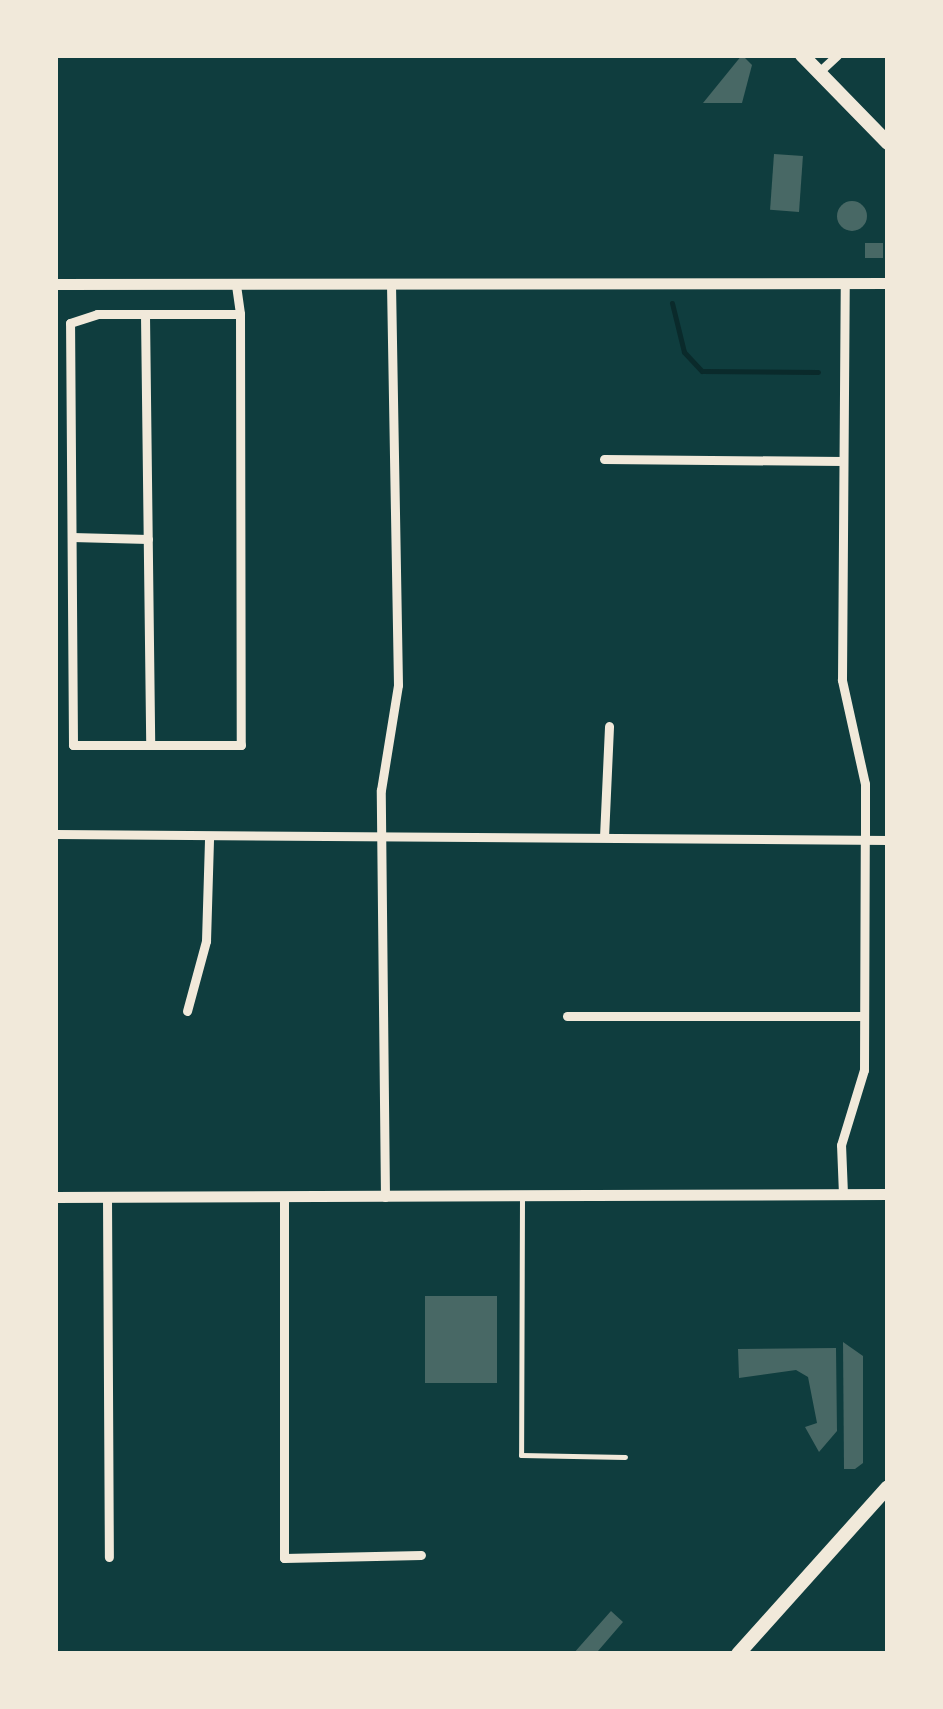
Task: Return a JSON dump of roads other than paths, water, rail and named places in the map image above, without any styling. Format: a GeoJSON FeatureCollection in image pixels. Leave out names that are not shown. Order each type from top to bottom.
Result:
{"type":"FeatureCollection","features":[{"type":"Feature","properties":{"kind":"main road"},"geometry":{"type":"LineString","coordinates":[[802,55],[888,143]]}},
{"type":"Feature","properties":{"kind":"main road"},"geometry":{"type":"LineString","coordinates":[[738,1654],[888,1487]]}},
{"type":"Feature","properties":{"kind":"street"},"geometry":{"type":"LineString","coordinates":[[819,72],[837,55]]}},
{"type":"Feature","properties":{"kind":"street"},"geometry":{"type":"LineString","coordinates":[[386,1197],[381,790],[398,685],[392,283]]}},
{"type":"Feature","properties":{"kind":"street"},"geometry":{"type":"LineString","coordinates":[[55,284],[888,283]]}},
{"type":"Feature","properties":{"kind":"street"},"geometry":{"type":"LineString","coordinates":[[842,1194],[840,1145],[864,1070],[865,840],[865,784],[842,680],[845,284]]}},
{"type":"Feature","properties":{"kind":"street"},"geometry":{"type":"LineString","coordinates":[[236,285],[240,314],[242,745],[74,745],[70,323],[145,315],[240,314]]}},
{"type":"Feature","properties":{"kind":"street"},"geometry":{"type":"LineString","coordinates":[[145,315],[150,745]]}},
{"type":"Feature","properties":{"kind":"street"},"geometry":{"type":"LineString","coordinates":[[604,459],[844,461]]}},
{"type":"Feature","properties":{"kind":"street"},"geometry":{"type":"LineString","coordinates":[[72,537],[148,538]]}},
{"type":"Feature","properties":{"kind":"street"},"geometry":{"type":"LineString","coordinates":[[604,837],[609,726]]}},
{"type":"Feature","properties":{"kind":"street"},"geometry":{"type":"LineString","coordinates":[[55,834],[888,840]]}},
{"type":"Feature","properties":{"kind":"street"},"geometry":{"type":"LineString","coordinates":[[187,1011],[206,940],[208,838]]}},
{"type":"Feature","properties":{"kind":"street"},"geometry":{"type":"LineString","coordinates":[[567,1016],[864,1016]]}},
{"type":"Feature","properties":{"kind":"street"},"geometry":{"type":"LineString","coordinates":[[55,1197],[888,1194]]}},
{"type":"Feature","properties":{"kind":"street"},"geometry":{"type":"LineString","coordinates":[[107,1197],[109,1557]]}},
{"type":"Feature","properties":{"kind":"street"},"geometry":{"type":"LineString","coordinates":[[284,1197],[284,1558],[421,1556]]}},
{"type":"Feature","properties":{"kind":"lane"},"geometry":{"type":"LineString","coordinates":[[522,1195],[520,1455],[625,1457]]}},
{"type":"Feature","properties":{"kind":"waterway"},"geometry":{"type":"LineString","coordinates":[[672,303],[684,352],[702,371],[818,372]]}}]}
